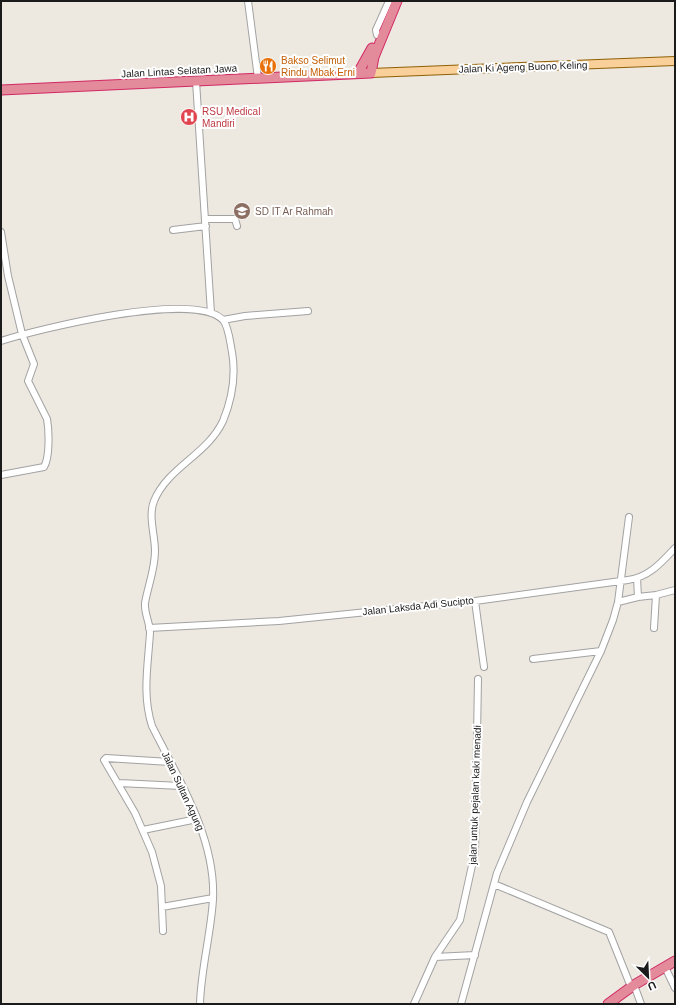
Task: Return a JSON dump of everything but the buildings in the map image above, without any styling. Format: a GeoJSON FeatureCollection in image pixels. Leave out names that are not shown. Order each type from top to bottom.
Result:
{"type":"FeatureCollection","features":[{"type":"Feature","properties":{"kind":"highway"},"geometry":{"type":"LineString","coordinates":[[371,73],[379,36],[393,1]]}},
{"type":"Feature","properties":{"kind":"highway"},"geometry":{"type":"LineString","coordinates":[[358,73],[369,56],[397,1]]}},
{"type":"Feature","properties":{"kind":"highway","name":"Jalan Lintas Selatan Jawa"},"geometry":{"type":"LineString","coordinates":[[1,90],[371,73]]}},
{"type":"Feature","properties":{"kind":"highway"},"geometry":{"type":"LineString","coordinates":[[608,1004],[632,986],[675,961]]}},
{"type":"Feature","properties":{"kind":"main road","name":"Jalan Ki Ageng Buono Keling"},"geometry":{"type":"LineString","coordinates":[[371,73],[675,61]]}},
{"type":"Feature","properties":{"kind":"street"},"geometry":{"type":"LineString","coordinates":[[248,1],[258,78]]}},
{"type":"Feature","properties":{"kind":"street"},"geometry":{"type":"LineString","coordinates":[[379,36],[378,26],[389,1]]}},
{"type":"Feature","properties":{"kind":"street"},"geometry":{"type":"LineString","coordinates":[[196,81],[211,313]]}},
{"type":"Feature","properties":{"kind":"street"},"geometry":{"type":"LineString","coordinates":[[206,219],[235,219],[237,226]]}},
{"type":"Feature","properties":{"kind":"street"},"geometry":{"type":"LineString","coordinates":[[173,230],[206,226]]}},
{"type":"Feature","properties":{"kind":"street"},"geometry":{"type":"LineString","coordinates":[[1,232],[8,276],[22,334],[34,364],[28,381],[47,419],[48,459],[44,467],[1,476]]}},
{"type":"Feature","properties":{"kind":"street"},"geometry":{"type":"LineString","coordinates":[[1,340],[22,334],[98,318],[157,310],[189,309],[211,313],[223,320],[245,316],[308,311]]}},
{"type":"Feature","properties":{"kind":"street","name":"Jalan Sultan Agung"},"geometry":{"type":"LineString","coordinates":[[200,1004],[200,980],[213,898],[206,839],[152,726],[147,708],[146,682],[150,628],[145,605],[152,574],[155,551],[152,510],[153,503],[166,482],[182,465],[200,452],[222,421],[229,402],[234,366],[228,332],[223,320]]}},
{"type":"Feature","properties":{"kind":"street"},"geometry":{"type":"LineString","coordinates":[[461,1004],[494,884],[527,802],[601,651],[618,602],[628,517]]}},
{"type":"Feature","properties":{"kind":"street","name":"Jalan Laksda Adi Sucipto"},"geometry":{"type":"LineString","coordinates":[[150,628],[279,621],[475,601],[621,581],[637,578],[650,572],[675,548]]}},
{"type":"Feature","properties":{"kind":"street"},"geometry":{"type":"LineString","coordinates":[[637,578],[638,597]]}},
{"type":"Feature","properties":{"kind":"street"},"geometry":{"type":"LineString","coordinates":[[618,602],[675,590]]}},
{"type":"Feature","properties":{"kind":"street"},"geometry":{"type":"LineString","coordinates":[[654,628],[656,595]]}},
{"type":"Feature","properties":{"kind":"street"},"geometry":{"type":"LineString","coordinates":[[475,601],[484,667]]}},
{"type":"Feature","properties":{"kind":"street"},"geometry":{"type":"LineString","coordinates":[[533,659],[601,651]]}},
{"type":"Feature","properties":{"kind":"street","name":"jalan untuk pejalan kaki menadi"},"geometry":{"type":"LineString","coordinates":[[414,1004],[435,957],[460,920],[472,870],[475,852],[478,679]]}},
{"type":"Feature","properties":{"kind":"street"},"geometry":{"type":"LineString","coordinates":[[163,931],[161,886],[152,852],[143,830],[119,783],[105,761],[105,758],[170,762]]}},
{"type":"Feature","properties":{"kind":"street"},"geometry":{"type":"LineString","coordinates":[[119,783],[181,786]]}},
{"type":"Feature","properties":{"kind":"street"},"geometry":{"type":"LineString","coordinates":[[143,830],[197,819]]}},
{"type":"Feature","properties":{"kind":"street"},"geometry":{"type":"LineString","coordinates":[[494,884],[609,932],[641,1004]]}},
{"type":"Feature","properties":{"kind":"street"},"geometry":{"type":"LineString","coordinates":[[162,907],[213,898]]}},
{"type":"Feature","properties":{"kind":"street"},"geometry":{"type":"LineString","coordinates":[[435,957],[475,955]]}},
{"type":"Feature","properties":{"kind":"street"},"geometry":{"type":"LineString","coordinates":[[665,967],[675,988]]}},
{"type":"Feature","properties":{"kind":"place","name":"Bakso Selimut Rindu Mbak Erni"},"geometry":{"type":"Point","coordinates":[268,66]}},
{"type":"Feature","properties":{"kind":"place","name":"RSU Medical Mandiri"},"geometry":{"type":"Point","coordinates":[189,117]}},
{"type":"Feature","properties":{"kind":"place","name":"SD IT Ar Rahmah"},"geometry":{"type":"Point","coordinates":[242,211]}}]}
